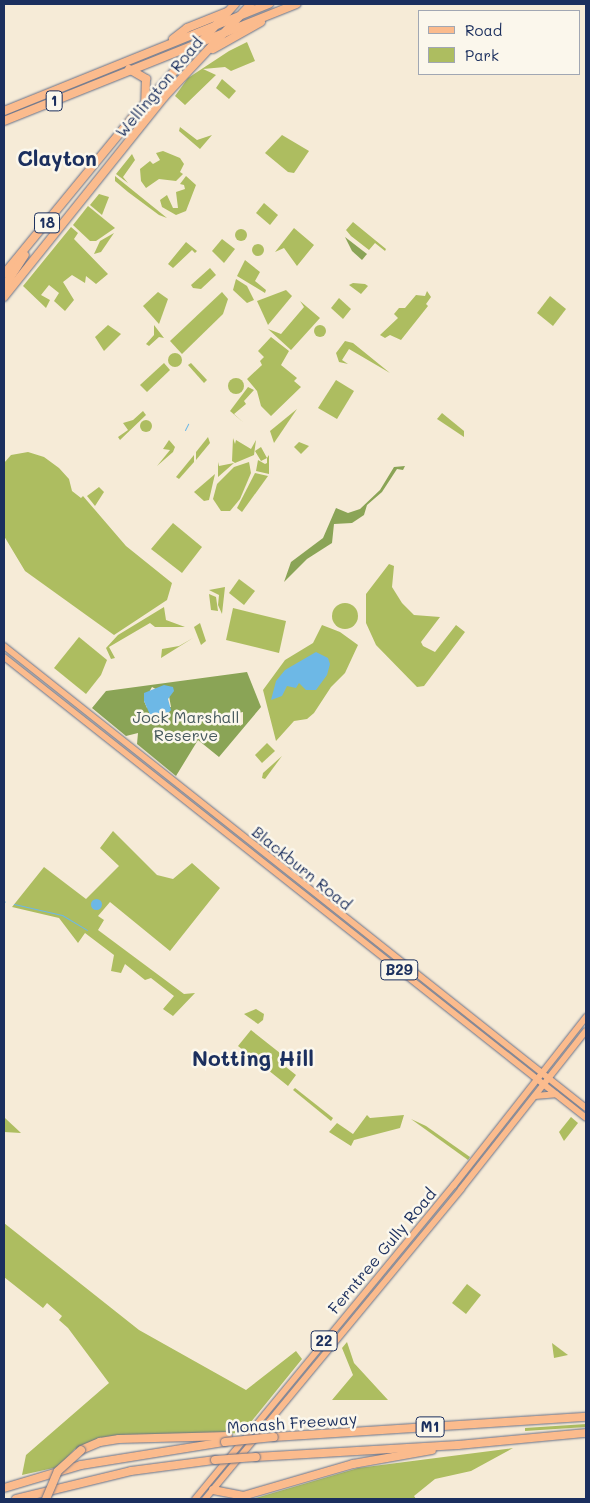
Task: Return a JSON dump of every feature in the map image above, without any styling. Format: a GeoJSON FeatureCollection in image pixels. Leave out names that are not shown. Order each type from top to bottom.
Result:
{"type":"FeatureCollection","features":[{"type":"Feature","properties":{"kind":"highway","name":"18"},"geometry":{"type":"LineString","coordinates":[[216,25],[235,4]]}},
{"type":"Feature","properties":{"kind":"highway","name":"18"},"geometry":{"type":"LineString","coordinates":[[223,34],[251,4]]}},
{"type":"Feature","properties":{"kind":"highway","name":"1"},"geometry":{"type":"LineString","coordinates":[[4,111],[127,62],[170,42],[269,4]]}},
{"type":"Feature","properties":{"kind":"highway","name":"1"},"geometry":{"type":"LineString","coordinates":[[4,120],[296,4]]}},
{"type":"Feature","properties":{"kind":"highway"},"geometry":{"type":"LineString","coordinates":[[170,42],[184,30],[228,12]]}},
{"type":"Feature","properties":{"kind":"highway"},"geometry":{"type":"LineString","coordinates":[[202,56],[273,14]]}},
{"type":"Feature","properties":{"kind":"highway","name":"Wellington Road"},"geometry":{"type":"LineString","coordinates":[[4,274],[145,103],[216,25]]}},
{"type":"Feature","properties":{"kind":"highway","name":"Wellington Road"},"geometry":{"type":"LineString","coordinates":[[4,297],[164,97],[223,34]]}},
{"type":"Feature","properties":{"kind":"highway"},"geometry":{"type":"LineString","coordinates":[[127,62],[130,71],[146,79],[145,103]]}},
{"type":"Feature","properties":{"kind":"highway"},"geometry":{"type":"LineString","coordinates":[[4,286],[41,230]]}},
{"type":"Feature","properties":{"kind":"highway","name":"Monash Freeway"},"geometry":{"type":"LineString","coordinates":[[4,1488],[81,1465],[227,1439],[586,1417]]}},
{"type":"Feature","properties":{"kind":"highway","name":"Monash Freeway"},"geometry":{"type":"LineString","coordinates":[[16,1499],[131,1471],[215,1460],[458,1445],[586,1433]]}},
{"type":"Feature","properties":{"kind":"highway"},"geometry":{"type":"LineString","coordinates":[[46,1499],[58,1471],[80,1450],[100,1442],[119,1439],[227,1439]]}},
{"type":"Feature","properties":{"kind":"highway"},"geometry":{"type":"LineString","coordinates":[[213,1490],[243,1496],[353,1464],[458,1445]]}},
{"type":"Feature","properties":{"kind":"main road","name":"Blackburn Road"},"geometry":{"type":"LineString","coordinates":[[4,646],[586,1108]]}},
{"type":"Feature","properties":{"kind":"main road","name":"Blackburn Road"},"geometry":{"type":"LineString","coordinates":[[4,657],[586,1118]]}},
{"type":"Feature","properties":{"kind":"main road","name":"Ferntree Gully Road"},"geometry":{"type":"LineString","coordinates":[[195,1499],[538,1080],[586,1017]]}},
{"type":"Feature","properties":{"kind":"main road","name":"Ferntree Gully Road"},"geometry":{"type":"LineString","coordinates":[[205,1499],[549,1079],[586,1031]]}},
{"type":"Feature","properties":{"kind":"main road"},"geometry":{"type":"LineString","coordinates":[[560,1064],[557,1078],[560,1087]]}},
{"type":"Feature","properties":{"kind":"main road"},"geometry":{"type":"LineString","coordinates":[[528,1072],[528,1092]]}},
{"type":"Feature","properties":{"kind":"main road"},"geometry":{"type":"LineString","coordinates":[[535,1096],[556,1094]]}},
{"type":"Feature","properties":{"kind":"green space"},"geometry":{"type":"Polygon","coordinates":[[[247,42],[255,61],[231,71],[225,67],[203,69],[216,75],[185,105],[175,96],[188,78],[229,51],[247,42]]]}},
{"type":"Feature","properties":{"kind":"green space"},"geometry":{"type":"Polygon","coordinates":[[[222,79],[236,91],[229,99],[216,88],[222,79]]]}},
{"type":"Feature","properties":{"kind":"green space"},"geometry":{"type":"Polygon","coordinates":[[[180,127],[197,140],[212,135],[200,149],[179,131],[180,127]]]}},
{"type":"Feature","properties":{"kind":"green space"},"geometry":{"type":"Polygon","coordinates":[[[282,135],[309,151],[294,173],[288,172],[265,153],[282,135]]]}},
{"type":"Feature","properties":{"kind":"green space"},"geometry":{"type":"Polygon","coordinates":[[[163,151],[180,158],[184,164],[180,172],[183,174],[176,181],[159,179],[146,188],[141,181],[140,169],[150,161],[153,164],[160,160],[156,153],[163,151]]]}},
{"type":"Feature","properties":{"kind":"green space"},"geometry":{"type":"Polygon","coordinates":[[[132,154],[135,160],[123,177],[128,183],[116,174],[132,154]]]}},
{"type":"Feature","properties":{"kind":"green space"},"geometry":{"type":"Polygon","coordinates":[[[115,176],[167,218],[159,215],[128,192],[115,181],[115,176]]]}},
{"type":"Feature","properties":{"kind":"green space"},"geometry":{"type":"Polygon","coordinates":[[[186,176],[196,185],[186,211],[176,215],[162,207],[160,200],[167,195],[173,208],[178,208],[176,192],[185,189],[184,185],[180,184],[186,176]]]}},
{"type":"Feature","properties":{"kind":"green space"},"geometry":{"type":"Polygon","coordinates":[[[99,194],[109,197],[102,215],[90,205],[99,194]]]}},
{"type":"Feature","properties":{"kind":"green space"},"geometry":{"type":"Polygon","coordinates":[[[264,203],[278,215],[270,225],[256,213],[264,203]]]}},
{"type":"Feature","properties":{"kind":"green space"},"geometry":{"type":"Polygon","coordinates":[[[88,206],[115,228],[96,241],[90,241],[73,225],[88,206]]]}},
{"type":"Feature","properties":{"kind":"green space"},"geometry":{"type":"Polygon","coordinates":[[[353,222],[386,249],[385,251],[375,243],[369,250],[351,236],[346,230],[353,222]]]}},
{"type":"Feature","properties":{"kind":"green space"},"geometry":{"type":"Polygon","coordinates":[[[71,227],[78,233],[74,239],[108,274],[96,284],[86,276],[85,283],[72,275],[63,282],[74,300],[65,311],[54,301],[59,293],[49,285],[41,295],[50,300],[46,308],[23,286],[71,227]]]}},
{"type":"Feature","properties":{"kind":"green space"},"geometry":{"type":"Polygon","coordinates":[[[294,228],[314,245],[297,266],[284,248],[275,252],[294,228]]]}},
{"type":"Feature","properties":{"kind":"green space"},"geometry":{"type":"Polygon","coordinates":[[[239,229],[243,229],[247,235],[243,241],[239,241],[235,237],[235,233],[239,229]]]}},
{"type":"Feature","properties":{"kind":"green space"},"geometry":{"type":"Polygon","coordinates":[[[114,233],[101,252],[94,254],[100,241],[114,233]]]}},
{"type":"Feature","properties":{"kind":"green space"},"geometry":{"type":"Polygon","coordinates":[[[345,237],[367,254],[362,260],[352,251],[345,237]]]}},
{"type":"Feature","properties":{"kind":"green space"},"geometry":{"type":"Polygon","coordinates":[[[222,239],[235,249],[224,263],[212,251],[222,239]]]}},
{"type":"Feature","properties":{"kind":"green space"},"geometry":{"type":"Polygon","coordinates":[[[186,242],[197,251],[195,253],[192,250],[173,268],[168,264],[186,242]]]}},
{"type":"Feature","properties":{"kind":"green space"},"geometry":{"type":"Polygon","coordinates":[[[256,244],[260,244],[264,250],[260,256],[256,256],[252,252],[252,248],[256,244]]]}},
{"type":"Feature","properties":{"kind":"green space"},"geometry":{"type":"Polygon","coordinates":[[[245,260],[260,272],[255,281],[266,290],[265,293],[237,276],[245,260]]]}},
{"type":"Feature","properties":{"kind":"green space"},"geometry":{"type":"Polygon","coordinates":[[[210,268],[216,275],[201,289],[193,288],[191,285],[210,268]]]}},
{"type":"Feature","properties":{"kind":"green space"},"geometry":{"type":"Polygon","coordinates":[[[236,279],[247,286],[254,300],[247,303],[233,290],[236,279]]]}},
{"type":"Feature","properties":{"kind":"green space"},"geometry":{"type":"Polygon","coordinates":[[[353,283],[368,286],[361,294],[349,285],[353,283]]]}},
{"type":"Feature","properties":{"kind":"green space"},"geometry":{"type":"Polygon","coordinates":[[[286,290],[292,296],[268,325],[257,301],[286,290]]]}},
{"type":"Feature","properties":{"kind":"green space"},"geometry":{"type":"Polygon","coordinates":[[[427,291],[431,297],[426,304],[428,306],[401,340],[390,335],[385,338],[380,335],[398,318],[394,314],[399,308],[405,308],[416,295],[425,296],[427,291]]]}},
{"type":"Feature","properties":{"kind":"green space"},"geometry":{"type":"Polygon","coordinates":[[[158,292],[168,299],[159,324],[143,306],[158,292]]]}},
{"type":"Feature","properties":{"kind":"green space"},"geometry":{"type":"Polygon","coordinates":[[[222,292],[228,299],[223,314],[182,354],[170,341],[222,292]]]}},
{"type":"Feature","properties":{"kind":"green space"},"geometry":{"type":"Polygon","coordinates":[[[550,296],[566,309],[553,326],[537,313],[550,296]]]}},
{"type":"Feature","properties":{"kind":"green space"},"geometry":{"type":"Polygon","coordinates":[[[339,298],[351,309],[343,319],[331,308],[339,298]]]}},
{"type":"Feature","properties":{"kind":"green space"},"geometry":{"type":"Polygon","coordinates":[[[300,301],[320,318],[291,350],[268,329],[281,334],[304,307],[300,301]]]}},
{"type":"Feature","properties":{"kind":"green space"},"geometry":{"type":"Polygon","coordinates":[[[108,325],[121,334],[104,351],[95,337],[108,325]]]}},
{"type":"Feature","properties":{"kind":"green space"},"geometry":{"type":"Polygon","coordinates":[[[154,325],[164,338],[159,337],[149,346],[146,344],[154,335],[154,325]]]}},
{"type":"Feature","properties":{"kind":"green space"},"geometry":{"type":"Polygon","coordinates":[[[320,325],[326,331],[320,337],[314,331],[320,325]]]}},
{"type":"Feature","properties":{"kind":"green space"},"geometry":{"type":"Polygon","coordinates":[[[271,337],[289,351],[281,365],[297,378],[294,381],[301,387],[271,416],[261,406],[257,391],[247,379],[262,365],[260,361],[264,357],[258,351],[271,337]]]}},
{"type":"Feature","properties":{"kind":"green space"},"geometry":{"type":"Polygon","coordinates":[[[345,341],[353,343],[390,373],[349,349],[342,360],[348,364],[339,362],[336,353],[345,341]]]}},
{"type":"Feature","properties":{"kind":"green space"},"geometry":{"type":"Polygon","coordinates":[[[175,353],[180,355],[182,360],[180,365],[175,367],[170,365],[168,360],[170,355],[175,353]]]}},
{"type":"Feature","properties":{"kind":"green space"},"geometry":{"type":"Polygon","coordinates":[[[164,363],[170,370],[147,392],[140,385],[164,363]]]}},
{"type":"Feature","properties":{"kind":"green space"},"geometry":{"type":"Polygon","coordinates":[[[191,363],[207,380],[204,383],[188,365],[191,363]]]}},
{"type":"Feature","properties":{"kind":"green space"},"geometry":{"type":"Polygon","coordinates":[[[236,378],[242,380],[244,386],[242,392],[236,394],[230,392],[228,386],[230,380],[236,378]]]}},
{"type":"Feature","properties":{"kind":"green space"},"geometry":{"type":"Polygon","coordinates":[[[336,380],[354,391],[337,419],[318,408],[336,380]]]}},
{"type":"Feature","properties":{"kind":"green space"},"geometry":{"type":"Polygon","coordinates":[[[248,387],[254,390],[244,401],[246,404],[234,414],[244,423],[230,411],[248,387]]]}},
{"type":"Feature","properties":{"kind":"green space"},"geometry":{"type":"Polygon","coordinates":[[[297,409],[274,443],[270,431],[297,409]]]}},
{"type":"Feature","properties":{"kind":"green space"},"geometry":{"type":"Polygon","coordinates":[[[143,411],[146,415],[120,440],[118,437],[128,430],[123,423],[133,420],[143,411]]]}},
{"type":"Feature","properties":{"kind":"green space"},"geometry":{"type":"Polygon","coordinates":[[[442,413],[464,431],[464,437],[437,419],[442,413]]]}},
{"type":"Feature","properties":{"kind":"green space"},"geometry":{"type":"Polygon","coordinates":[[[144,420],[148,420],[152,426],[148,432],[144,432],[140,428],[140,424],[144,420]]]}},
{"type":"Feature","properties":{"kind":"green space"},"geometry":{"type":"Polygon","coordinates":[[[208,437],[210,443],[196,460],[196,452],[208,437]]]}},
{"type":"Feature","properties":{"kind":"green space"},"geometry":{"type":"Polygon","coordinates":[[[233,438],[235,444],[236,440],[251,449],[256,440],[254,455],[235,463],[232,461],[233,438]]]}},
{"type":"Feature","properties":{"kind":"green space"},"geometry":{"type":"Polygon","coordinates":[[[169,440],[175,447],[173,452],[157,466],[170,450],[163,449],[169,440]]]}},
{"type":"Feature","properties":{"kind":"green space"},"geometry":{"type":"Polygon","coordinates":[[[299,442],[309,446],[301,454],[294,447],[299,442]]]}},
{"type":"Feature","properties":{"kind":"green space"},"geometry":{"type":"Polygon","coordinates":[[[261,447],[267,458],[261,461],[255,451],[261,447]]]}},
{"type":"Feature","properties":{"kind":"green space"},"geometry":{"type":"Polygon","coordinates":[[[28,452],[44,457],[59,468],[69,479],[72,491],[81,498],[83,496],[126,546],[172,583],[167,600],[114,635],[25,571],[4,536],[4,463],[11,455],[28,452]]]}},
{"type":"Feature","properties":{"kind":"green space"},"geometry":{"type":"Polygon","coordinates":[[[194,455],[194,462],[179,479],[176,477],[194,455]]]}},
{"type":"Feature","properties":{"kind":"green space"},"geometry":{"type":"Polygon","coordinates":[[[269,455],[269,474],[256,471],[258,460],[265,464],[267,463],[269,455]]]}},
{"type":"Feature","properties":{"kind":"green space"},"geometry":{"type":"Polygon","coordinates":[[[218,462],[219,466],[234,463],[218,477],[218,462]]]}},
{"type":"Feature","properties":{"kind":"green space"},"geometry":{"type":"Polygon","coordinates":[[[249,462],[251,473],[240,499],[230,511],[221,511],[213,499],[217,484],[234,467],[249,462]]]}},
{"type":"Feature","properties":{"kind":"green space"},"geometry":{"type":"Polygon","coordinates":[[[405,466],[403,470],[397,469],[382,492],[367,505],[364,515],[352,523],[334,524],[332,543],[307,559],[284,582],[291,562],[323,538],[336,508],[348,513],[360,509],[380,490],[394,467],[405,466]]]}},
{"type":"Feature","properties":{"kind":"green space"},"geometry":{"type":"Polygon","coordinates":[[[255,473],[268,476],[242,512],[237,508],[255,473]]]}},
{"type":"Feature","properties":{"kind":"green space"},"geometry":{"type":"Polygon","coordinates":[[[215,474],[209,500],[204,501],[194,492],[215,474]]]}},
{"type":"Feature","properties":{"kind":"green space"},"geometry":{"type":"Polygon","coordinates":[[[99,487],[104,492],[95,506],[87,496],[99,487]]]}},
{"type":"Feature","properties":{"kind":"green space"},"geometry":{"type":"Polygon","coordinates":[[[173,523],[202,547],[182,573],[151,549],[173,523]]]}},
{"type":"Feature","properties":{"kind":"green space"},"geometry":{"type":"Polygon","coordinates":[[[389,564],[394,566],[392,587],[402,603],[414,615],[440,617],[421,642],[423,646],[435,652],[456,625],[465,632],[424,686],[417,687],[376,645],[366,623],[366,594],[389,564]]]}},
{"type":"Feature","properties":{"kind":"green space"},"geometry":{"type":"Polygon","coordinates":[[[239,579],[255,591],[244,605],[229,593],[239,579]]]}},
{"type":"Feature","properties":{"kind":"green space"},"geometry":{"type":"Polygon","coordinates":[[[225,587],[222,614],[218,605],[219,595],[209,590],[225,587]]]}},
{"type":"Feature","properties":{"kind":"green space"},"geometry":{"type":"Polygon","coordinates":[[[209,594],[216,597],[218,611],[211,610],[209,594]]]}},
{"type":"Feature","properties":{"kind":"green space"},"geometry":{"type":"Polygon","coordinates":[[[345,603],[354,607],[358,616],[354,625],[345,629],[336,625],[332,616],[336,607],[345,603]]]}},
{"type":"Feature","properties":{"kind":"green space"},"geometry":{"type":"Polygon","coordinates":[[[164,607],[166,620],[185,627],[155,627],[150,623],[109,647],[115,658],[111,659],[106,648],[118,635],[164,607]]]}},
{"type":"Feature","properties":{"kind":"green space"},"geometry":{"type":"Polygon","coordinates":[[[233,608],[286,621],[279,653],[226,640],[233,608]]]}},
{"type":"Feature","properties":{"kind":"green space"},"geometry":{"type":"Polygon","coordinates":[[[200,623],[206,641],[201,645],[194,627],[200,623]]]}},
{"type":"Feature","properties":{"kind":"green space"},"geometry":{"type":"Polygon","coordinates":[[[322,625],[340,632],[358,645],[345,673],[331,687],[314,713],[307,719],[294,721],[276,741],[263,690],[285,660],[313,643],[322,625]]]}},
{"type":"Feature","properties":{"kind":"green space"},"geometry":{"type":"Polygon","coordinates":[[[79,637],[107,660],[101,675],[86,694],[54,668],[79,637]]]}},
{"type":"Feature","properties":{"kind":"green space"},"geometry":{"type":"Polygon","coordinates":[[[193,638],[161,658],[162,649],[179,646],[193,638]]]}},
{"type":"Feature","properties":{"kind":"green space","name":"Jock Marshall Reserve"},"geometry":{"type":"Polygon","coordinates":[[[247,672],[261,707],[219,757],[198,740],[176,776],[137,744],[138,733],[126,736],[92,708],[106,691],[247,672]],[[152,687],[144,701],[147,708],[171,707],[169,696],[152,687]],[[243,712],[233,714],[240,726],[243,724],[243,712]]]}},
{"type":"Feature","properties":{"kind":"green space"},"geometry":{"type":"Polygon","coordinates":[[[267,743],[275,751],[262,763],[255,755],[267,743]]]}},
{"type":"Feature","properties":{"kind":"green space"},"geometry":{"type":"Polygon","coordinates":[[[282,756],[265,779],[262,778],[263,773],[282,756]]]}},
{"type":"Feature","properties":{"kind":"green space"},"geometry":{"type":"Polygon","coordinates":[[[113,831],[157,875],[173,879],[192,863],[220,888],[170,951],[110,902],[98,916],[104,920],[98,930],[184,994],[195,993],[173,1016],[163,1009],[174,996],[151,978],[145,980],[125,964],[121,973],[111,971],[114,955],[85,933],[78,943],[59,918],[12,907],[44,867],[86,899],[119,866],[100,848],[113,831]]]}},
{"type":"Feature","properties":{"kind":"green space"},"geometry":{"type":"Polygon","coordinates":[[[256,1009],[264,1014],[263,1020],[258,1024],[244,1014],[256,1009]]]}},
{"type":"Feature","properties":{"kind":"green space"},"geometry":{"type":"Polygon","coordinates":[[[251,1030],[285,1057],[281,1063],[296,1075],[288,1086],[238,1046],[251,1030]]]}},
{"type":"Feature","properties":{"kind":"green space"},"geometry":{"type":"Polygon","coordinates":[[[295,1088],[333,1118],[331,1121],[293,1090],[295,1088]]]}},
{"type":"Feature","properties":{"kind":"green space"},"geometry":{"type":"Polygon","coordinates":[[[367,1115],[370,1118],[404,1115],[400,1128],[354,1140],[351,1146],[329,1132],[337,1123],[353,1134],[367,1115]]]}},
{"type":"Feature","properties":{"kind":"green space"},"geometry":{"type":"Polygon","coordinates":[[[571,1117],[578,1123],[564,1141],[559,1132],[571,1117]]]}},
{"type":"Feature","properties":{"kind":"green space"},"geometry":{"type":"Polygon","coordinates":[[[5,1118],[21,1133],[4,1132],[5,1118]]]}},
{"type":"Feature","properties":{"kind":"green space"},"geometry":{"type":"Polygon","coordinates":[[[411,1119],[426,1126],[470,1157],[468,1160],[411,1119]]]}},
{"type":"Feature","properties":{"kind":"green space"},"geometry":{"type":"Polygon","coordinates":[[[4,1223],[139,1330],[246,1390],[296,1351],[302,1359],[242,1433],[100,1438],[75,1449],[58,1467],[22,1475],[26,1455],[109,1383],[68,1328],[59,1320],[62,1316],[47,1303],[43,1308],[4,1277],[4,1223]]]}},
{"type":"Feature","properties":{"kind":"green space"},"geometry":{"type":"Polygon","coordinates":[[[467,1284],[481,1295],[466,1314],[452,1303],[467,1284]]]}},
{"type":"Feature","properties":{"kind":"green space"},"geometry":{"type":"Polygon","coordinates":[[[347,1342],[354,1363],[388,1400],[332,1400],[353,1375],[342,1348],[347,1342]]]}},
{"type":"Feature","properties":{"kind":"green space"},"geometry":{"type":"Polygon","coordinates":[[[552,1343],[568,1355],[554,1358],[552,1343]]]}},
{"type":"Feature","properties":{"kind":"green space"},"geometry":{"type":"Polygon","coordinates":[[[586,1424],[586,1427],[525,1431],[525,1428],[586,1424]]]}},
{"type":"Feature","properties":{"kind":"green space"},"geometry":{"type":"Polygon","coordinates":[[[513,1448],[471,1471],[435,1479],[414,1496],[416,1499],[252,1499],[358,1468],[513,1448]]]}},
{"type":"Feature","properties":{"kind":"water"},"geometry":{"type":"Polygon","coordinates":[[[316,652],[328,658],[330,664],[327,675],[316,690],[306,690],[299,683],[296,688],[287,686],[282,696],[271,700],[276,681],[285,670],[316,652]]]}},
{"type":"Feature","properties":{"kind":"water"},"geometry":{"type":"Polygon","coordinates":[[[164,685],[173,687],[174,691],[168,699],[171,710],[161,722],[154,724],[144,701],[144,693],[164,685]]]}},
{"type":"Feature","properties":{"kind":"water"},"geometry":{"type":"Polygon","coordinates":[[[96,898],[102,904],[96,910],[90,904],[96,898]]]}},
{"type":"Feature","properties":{"kind":"waterway"},"geometry":{"type":"LineString","coordinates":[[185,430],[188,424]]}},
{"type":"Feature","properties":{"kind":"waterway"},"geometry":{"type":"LineString","coordinates":[[14,904],[62,915],[87,930]]}},
{"type":"Feature","properties":{"kind":"district","name":"Clayton"},"geometry":{"type":"Point","coordinates":[57,158]}},
{"type":"Feature","properties":{"kind":"district","name":"Notting Hill"},"geometry":{"type":"Point","coordinates":[253,1058]}}]}
